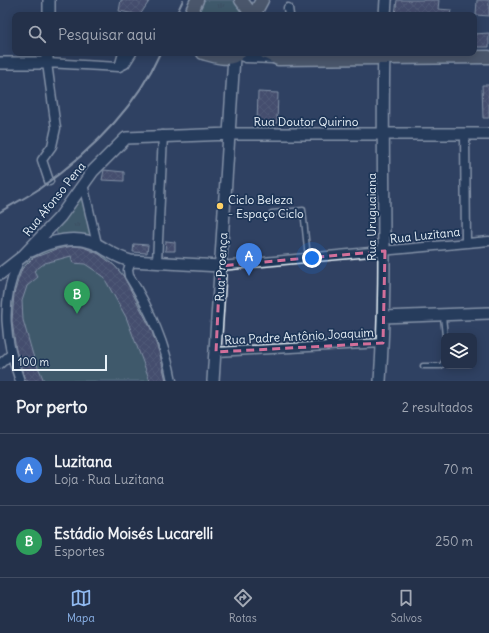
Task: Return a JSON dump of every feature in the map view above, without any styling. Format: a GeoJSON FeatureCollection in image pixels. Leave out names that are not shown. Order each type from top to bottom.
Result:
{"type":"FeatureCollection","features":[{"type":"Feature","properties":{"kind":"main road"},"geometry":{"type":"LineString","coordinates":[[191,12],[197,0]]}},
{"type":"Feature","properties":{"kind":"main road"},"geometry":{"type":"LineString","coordinates":[[241,0],[251,12]]}},
{"type":"Feature","properties":{"kind":"main road"},"geometry":{"type":"LineString","coordinates":[[255,12],[262,0]]}},
{"type":"Feature","properties":{"kind":"main road"},"geometry":{"type":"LineString","coordinates":[[215,56],[223,58],[232,56]]}},
{"type":"Feature","properties":{"kind":"main road"},"geometry":{"type":"LineString","coordinates":[[285,57],[334,56]]}},
{"type":"Feature","properties":{"kind":"main road"},"geometry":{"type":"LineString","coordinates":[[436,56],[489,57]]}},
{"type":"Feature","properties":{"kind":"street"},"geometry":{"type":"LineString","coordinates":[[49,0],[49,12]]}},
{"type":"Feature","properties":{"kind":"street"},"geometry":{"type":"LineString","coordinates":[[386,0],[386,12]]}},
{"type":"Feature","properties":{"kind":"street"},"geometry":{"type":"LineString","coordinates":[[119,67],[122,56]]}},
{"type":"Feature","properties":{"kind":"street"},"geometry":{"type":"LineString","coordinates":[[0,63],[47,58],[119,67],[125,64],[130,56]]}},
{"type":"Feature","properties":{"kind":"street","name":"Rua Proença"},"geometry":{"type":"LineString","coordinates":[[213,381],[236,56]]}},
{"type":"Feature","properties":{"kind":"street"},"geometry":{"type":"LineString","coordinates":[[239,56],[246,58],[285,57]]}},
{"type":"Feature","properties":{"kind":"street","name":"Rua Uruguaiana"},"geometry":{"type":"LineString","coordinates":[[380,381],[383,343],[385,250],[384,56]]}},
{"type":"Feature","properties":{"kind":"street"},"geometry":{"type":"LineString","coordinates":[[47,58],[56,128],[52,146],[42,160],[49,182]]}},
{"type":"Feature","properties":{"kind":"street","name":"Rua Doutor Quirino"},"geometry":{"type":"LineString","coordinates":[[124,138],[230,134],[489,134]]}},
{"type":"Feature","properties":{"kind":"street"},"geometry":{"type":"LineString","coordinates":[[465,134],[466,243]]}},
{"type":"Feature","properties":{"kind":"street"},"geometry":{"type":"LineString","coordinates":[[157,262],[163,136]]}},
{"type":"Feature","properties":{"kind":"street","name":"Rua Afonso Pena"},"geometry":{"type":"LineString","coordinates":[[2,270],[23,256],[60,217],[84,184],[124,138]]}},
{"type":"Feature","properties":{"kind":"street"},"geometry":{"type":"LineString","coordinates":[[84,184],[97,244]]}},
{"type":"Feature","properties":{"kind":"street"},"geometry":{"type":"LineString","coordinates":[[20,381],[2,329],[4,297],[13,271],[23,256],[44,245],[58,241],[76,240],[97,244],[118,258],[131,261],[220,266]]}},
{"type":"Feature","properties":{"kind":"street","name":"Rua Luzitana"},"geometry":{"type":"LineString","coordinates":[[220,266],[489,241]]}},
{"type":"Feature","properties":{"kind":"street"},"geometry":{"type":"LineString","coordinates":[[131,261],[128,270],[129,276],[150,311],[161,338],[172,381]]}},
{"type":"Feature","properties":{"kind":"street"},"geometry":{"type":"LineString","coordinates":[[383,317],[489,313]]}},
{"type":"Feature","properties":{"kind":"street","name":"Rua Padre Antônio Joaquim"},"geometry":{"type":"LineString","coordinates":[[216,352],[383,343]]}},
{"type":"Feature","properties":{"kind":"street"},"geometry":{"type":"LineString","coordinates":[[0,364],[10,355]]}},
{"type":"Feature","properties":{"kind":"lane"},"geometry":{"type":"LineString","coordinates":[[272,213],[303,210],[308,258]]}},
{"type":"Feature","properties":{"kind":"lane"},"geometry":{"type":"LineString","coordinates":[[443,315],[445,333]]}},
{"type":"Feature","properties":{"kind":"lane"},"geometry":{"type":"LineString","coordinates":[[422,366],[441,366]]}},
{"type":"Feature","properties":{"kind":"highlighted area"},"geometry":{"type":"Polygon","coordinates":[[[385,251],[383,343],[216,352],[220,266],[385,251]]]}},
{"type":"Feature","properties":{"kind":"green space"},"geometry":{"type":"Polygon","coordinates":[[[205,0],[237,0],[246,12],[195,12],[205,0]]]}},
{"type":"Feature","properties":{"kind":"green space"},"geometry":{"type":"Polygon","coordinates":[[[79,198],[85,198],[91,235],[87,237],[60,236],[57,234],[56,229],[79,198]]]}},
{"type":"Feature","properties":{"kind":"green space"},"geometry":{"type":"Polygon","coordinates":[[[63,245],[85,248],[98,253],[112,263],[124,276],[135,292],[144,310],[157,347],[166,381],[25,381],[11,339],[7,318],[15,277],[28,261],[44,250],[63,245]]]}},
{"type":"Feature","properties":{"kind":"building"},"geometry":{"type":"Polygon","coordinates":[[[121,0],[150,0],[142,12],[119,11],[121,0]]]}},
{"type":"Feature","properties":{"kind":"building"},"geometry":{"type":"Polygon","coordinates":[[[397,0],[439,0],[438,9],[451,10],[451,12],[395,12],[397,0]]]}},
{"type":"Feature","properties":{"kind":"building"},"geometry":{"type":"Polygon","coordinates":[[[477,0],[489,0],[489,16],[477,15],[477,0]]]}},
{"type":"Feature","properties":{"kind":"building"},"geometry":{"type":"Polygon","coordinates":[[[489,33],[489,47],[477,47],[477,34],[489,33]]]}},
{"type":"Feature","properties":{"kind":"building"},"geometry":{"type":"Polygon","coordinates":[[[482,85],[489,85],[489,118],[483,118],[482,85]]]}},
{"type":"Feature","properties":{"kind":"building"},"geometry":{"type":"Polygon","coordinates":[[[258,92],[278,93],[277,123],[257,123],[258,92]]]}},
{"type":"Feature","properties":{"kind":"building"},"geometry":{"type":"Polygon","coordinates":[[[104,170],[124,172],[124,181],[102,180],[104,170]]]}},
{"type":"Feature","properties":{"kind":"building"},"geometry":{"type":"Polygon","coordinates":[[[166,241],[175,242],[175,251],[165,251],[166,241]]]}},
{"type":"Feature","properties":{"kind":"building"},"geometry":{"type":"Polygon","coordinates":[[[134,244],[148,245],[147,253],[133,252],[134,244]]]}},
{"type":"Feature","properties":{"kind":"building"},"geometry":{"type":"Polygon","coordinates":[[[73,246],[83,247],[99,254],[115,266],[124,277],[151,329],[160,355],[166,381],[150,381],[126,317],[103,276],[85,264],[73,263],[71,256],[45,263],[34,271],[38,277],[27,286],[22,301],[23,320],[33,355],[44,381],[25,381],[16,350],[12,321],[14,294],[18,280],[22,269],[33,258],[57,249],[73,246]]]}},
{"type":"Feature","properties":{"kind":"railway"},"geometry":{"type":"LineString","coordinates":[[177,12],[183,0]]}},
{"type":"Feature","properties":{"kind":"railway"},"geometry":{"type":"LineString","coordinates":[[0,212],[39,189],[75,161],[92,145],[109,128],[138,93],[158,56]]}},
{"type":"Feature","properties":{"kind":"place","name":"Ciclo Beleza - Espaço Ciclo"},"geometry":{"type":"Point","coordinates":[220,206]}},
{"type":"Feature","properties":{"kind":"place","name":"Luzitana"},"geometry":{"type":"Point","coordinates":[249,276]}},
{"type":"Feature","properties":{"kind":"place","name":"Estádio Moisés Lucarelli"},"geometry":{"type":"Point","coordinates":[77,314]}}]}
